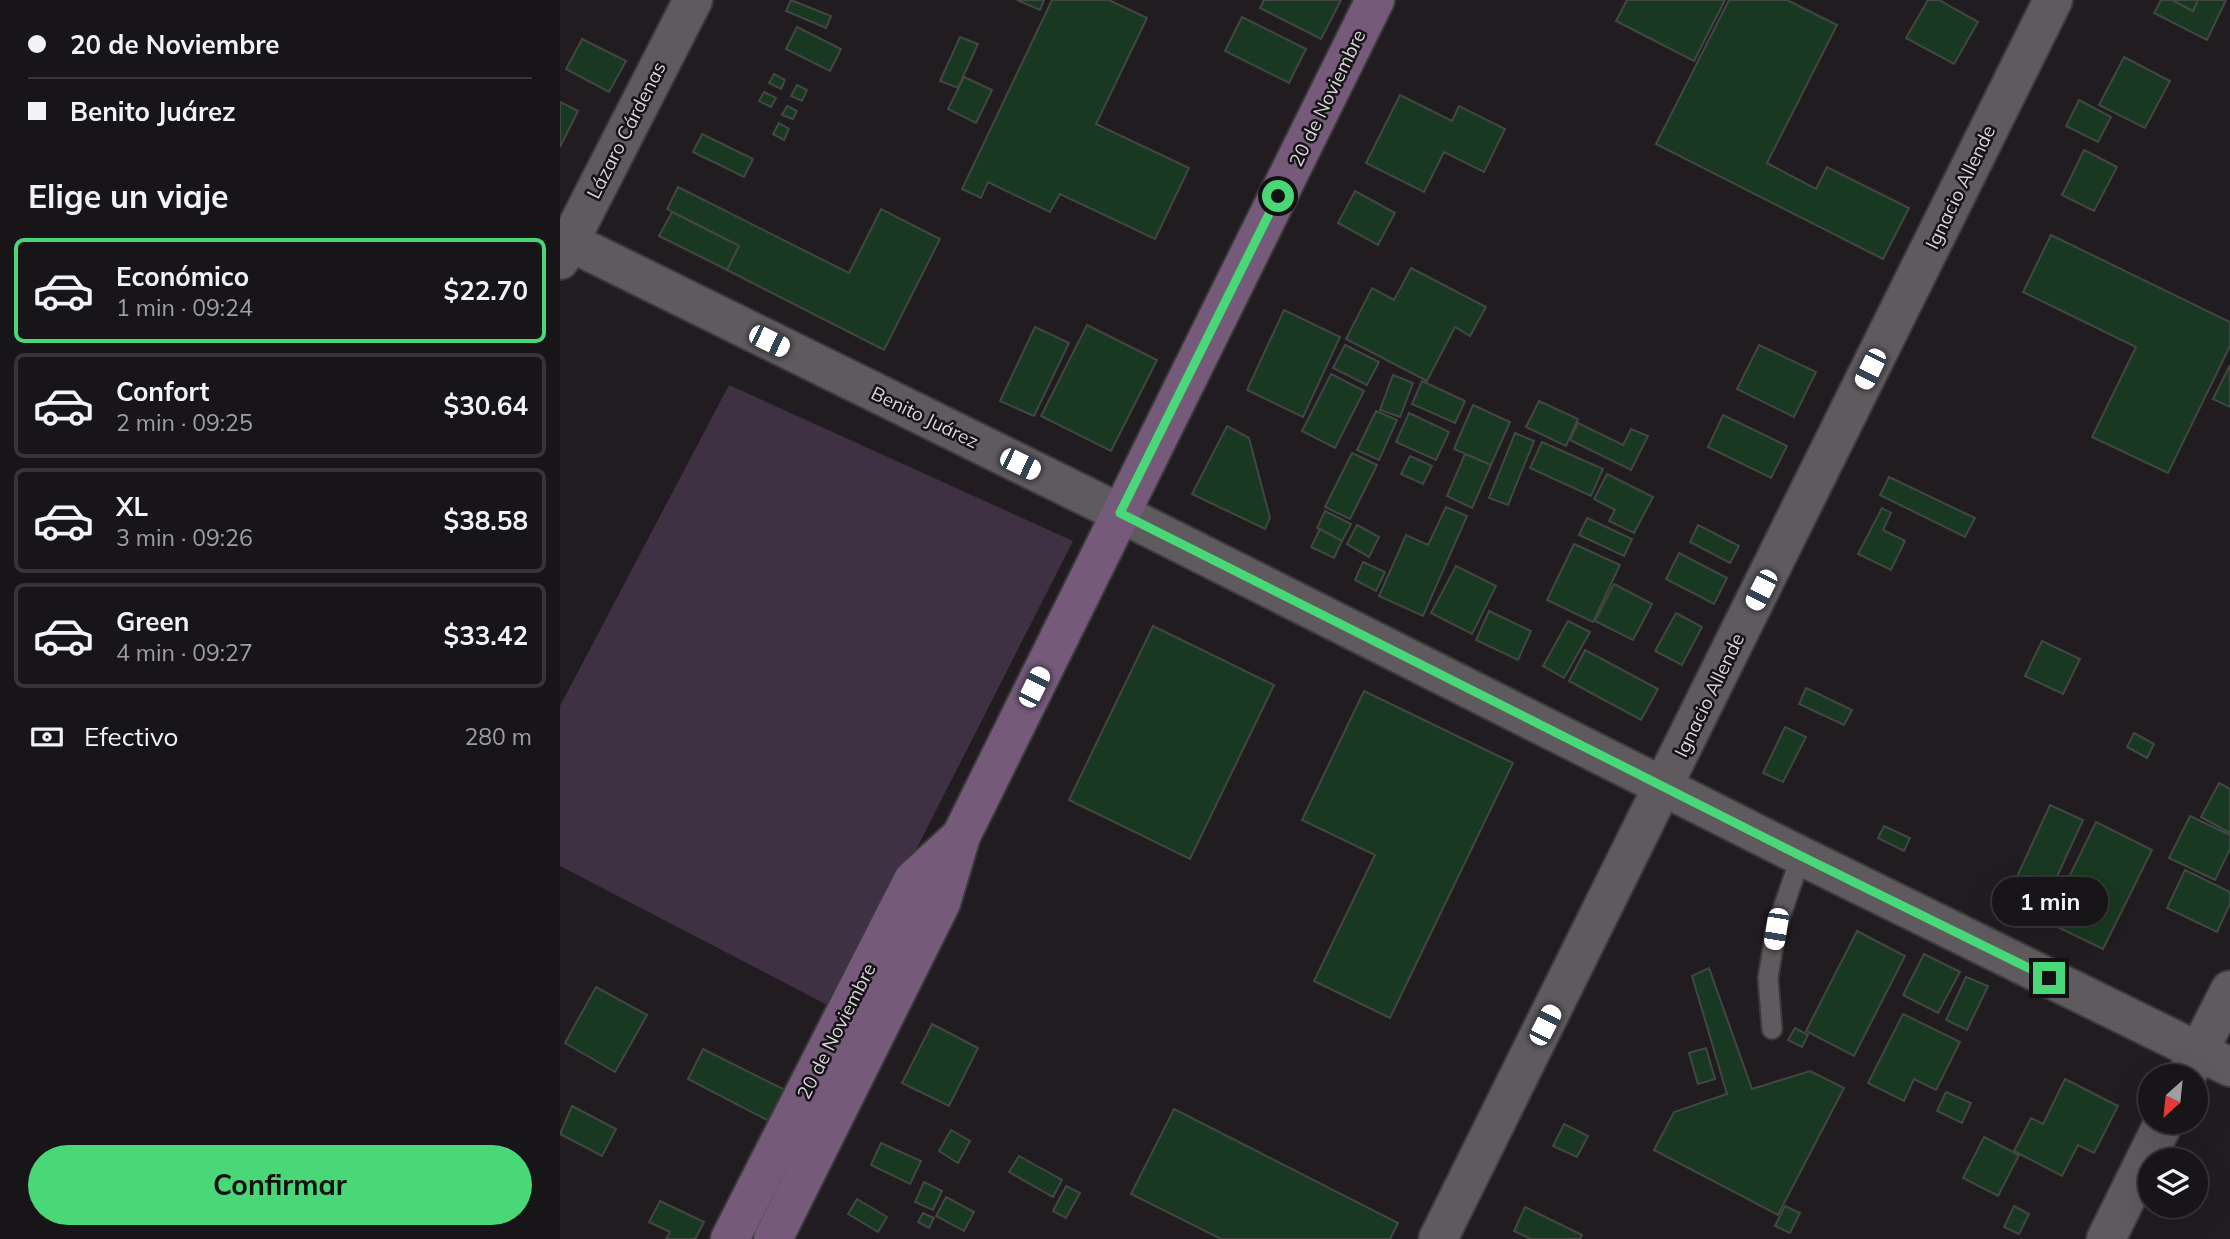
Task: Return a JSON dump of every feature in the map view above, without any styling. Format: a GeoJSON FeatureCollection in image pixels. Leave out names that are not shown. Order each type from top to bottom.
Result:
{"type":"FeatureCollection","features":[{"type":"Feature","properties":{"kind":"main road","name":"20 de Noviembre"},"geometry":{"type":"LineString","coordinates":[[773,1239],[941,903],[961,836],[1376,0]]}},
{"type":"Feature","properties":{"kind":"main road","name":"20 de Noviembre"},"geometry":{"type":"LineString","coordinates":[[730,1239],[913,880],[961,836]]}},
{"type":"Feature","properties":{"kind":"street","name":"Lázaro Cárdenas"},"geometry":{"type":"LineString","coordinates":[[563,247],[693,0]]}},
{"type":"Feature","properties":{"kind":"street","name":"Ignacio Allende"},"geometry":{"type":"LineString","coordinates":[[1438,1239],[2053,0]]}},
{"type":"Feature","properties":{"kind":"street","name":"Benito Juárez"},"geometry":{"type":"LineString","coordinates":[[563,247],[1120,513],[1801,856],[2203,1064]]}},
{"type":"Feature","properties":{"kind":"street"},"geometry":{"type":"LineString","coordinates":[[2205,1064],[2230,990]]}},
{"type":"Feature","properties":{"kind":"street"},"geometry":{"type":"LineString","coordinates":[[2106,1239],[2158,1134]]}},
{"type":"Feature","properties":{"kind":"lane"},"geometry":{"type":"LineString","coordinates":[[1772,1029],[1768,978],[1776,929],[1801,856]]}},
{"type":"Feature","properties":{"kind":"shaded area"},"geometry":{"type":"Polygon","coordinates":[[[729,385],[1073,541],[835,1009],[560,866],[560,706],[729,385]]]}},
{"type":"Feature","properties":{"kind":"building"},"geometry":{"type":"Polygon","coordinates":[[[791,0],[831,16],[826,28],[786,11],[791,0]]]}},
{"type":"Feature","properties":{"kind":"building"},"geometry":{"type":"Polygon","coordinates":[[[1017,0],[1044,0],[1040,10],[1017,0]]]}},
{"type":"Feature","properties":{"kind":"building"},"geometry":{"type":"Polygon","coordinates":[[[1052,0],[1109,0],[1147,18],[1096,124],[1189,168],[1155,239],[1060,194],[1050,212],[988,182],[981,198],[962,189],[1052,0]]]}},
{"type":"Feature","properties":{"kind":"building"},"geometry":{"type":"Polygon","coordinates":[[[1264,0],[1341,0],[1321,39],[1260,8],[1264,0]]]}},
{"type":"Feature","properties":{"kind":"building"},"geometry":{"type":"Polygon","coordinates":[[[1627,0],[1725,0],[1694,61],[1616,21],[1627,0]]]}},
{"type":"Feature","properties":{"kind":"building"},"geometry":{"type":"Polygon","coordinates":[[[1729,0],[1787,0],[1837,25],[1767,163],[1816,189],[1827,167],[1909,208],[1883,259],[1656,144],[1729,0]]]}},
{"type":"Feature","properties":{"kind":"building"},"geometry":{"type":"Polygon","coordinates":[[[1928,0],[1939,0],[1978,22],[1954,64],[1906,38],[1928,0]]]}},
{"type":"Feature","properties":{"kind":"building"},"geometry":{"type":"Polygon","coordinates":[[[2161,0],[2172,0],[2193,11],[2198,0],[2226,0],[2207,40],[2154,13],[2161,0]]]}},
{"type":"Feature","properties":{"kind":"building"},"geometry":{"type":"Polygon","coordinates":[[[2172,0],[2198,0],[2193,11],[2172,0]]]}},
{"type":"Feature","properties":{"kind":"building"},"geometry":{"type":"Polygon","coordinates":[[[1242,17],[1306,49],[1289,83],[1225,51],[1242,17]]]}},
{"type":"Feature","properties":{"kind":"building"},"geometry":{"type":"Polygon","coordinates":[[[797,27],[841,49],[830,71],[786,49],[797,27]]]}},
{"type":"Feature","properties":{"kind":"building"},"geometry":{"type":"Polygon","coordinates":[[[960,37],[978,44],[958,88],[940,81],[960,37]]]}},
{"type":"Feature","properties":{"kind":"building"},"geometry":{"type":"Polygon","coordinates":[[[582,39],[626,61],[609,92],[566,69],[582,39]]]}},
{"type":"Feature","properties":{"kind":"building"},"geometry":{"type":"Polygon","coordinates":[[[2124,57],[2170,81],[2145,128],[2099,105],[2124,57]]]}},
{"type":"Feature","properties":{"kind":"building"},"geometry":{"type":"Polygon","coordinates":[[[774,74],[785,80],[781,89],[769,83],[774,74]]]}},
{"type":"Feature","properties":{"kind":"building"},"geometry":{"type":"Polygon","coordinates":[[[964,77],[992,90],[976,123],[948,109],[964,77]]]}},
{"type":"Feature","properties":{"kind":"building"},"geometry":{"type":"Polygon","coordinates":[[[797,85],[807,90],[802,101],[791,96],[797,85]]]}},
{"type":"Feature","properties":{"kind":"building"},"geometry":{"type":"Polygon","coordinates":[[[764,92],[776,98],[771,107],[759,101],[764,92]]]}},
{"type":"Feature","properties":{"kind":"building"},"geometry":{"type":"Polygon","coordinates":[[[1400,95],[1452,121],[1459,106],[1505,129],[1484,172],[1444,152],[1424,192],[1366,163],[1400,95]]]}},
{"type":"Feature","properties":{"kind":"building"},"geometry":{"type":"Polygon","coordinates":[[[2079,100],[2111,117],[2098,142],[2066,126],[2079,100]]]}},
{"type":"Feature","properties":{"kind":"building"},"geometry":{"type":"Polygon","coordinates":[[[560,102],[578,111],[560,147],[560,102]]]}},
{"type":"Feature","properties":{"kind":"building"},"geometry":{"type":"Polygon","coordinates":[[[787,106],[797,111],[793,119],[782,115],[787,106]]]}},
{"type":"Feature","properties":{"kind":"building"},"geometry":{"type":"Polygon","coordinates":[[[779,123],[789,129],[784,140],[773,134],[779,123]]]}},
{"type":"Feature","properties":{"kind":"building"},"geometry":{"type":"Polygon","coordinates":[[[702,134],[753,159],[744,177],[693,152],[702,134]]]}},
{"type":"Feature","properties":{"kind":"building"},"geometry":{"type":"Polygon","coordinates":[[[2084,150],[2117,167],[2094,211],[2062,195],[2084,150]]]}},
{"type":"Feature","properties":{"kind":"building"},"geometry":{"type":"Polygon","coordinates":[[[678,187],[849,273],[881,209],[940,239],[884,350],[727,270],[739,246],[667,209],[678,187]]]}},
{"type":"Feature","properties":{"kind":"building"},"geometry":{"type":"Polygon","coordinates":[[[1355,191],[1395,213],[1378,245],[1338,223],[1355,191]]]}},
{"type":"Feature","properties":{"kind":"building"},"geometry":{"type":"Polygon","coordinates":[[[672,212],[739,246],[727,270],[659,236],[672,212]]]}},
{"type":"Feature","properties":{"kind":"building"},"geometry":{"type":"Polygon","coordinates":[[[2051,235],[2230,322],[2230,346],[2168,473],[2092,437],[2136,347],[2023,292],[2051,235]]]}},
{"type":"Feature","properties":{"kind":"building"},"geometry":{"type":"Polygon","coordinates":[[[1411,268],[1486,307],[1470,336],[1455,327],[1427,381],[1346,339],[1372,288],[1394,300],[1411,268]]]}},
{"type":"Feature","properties":{"kind":"building"},"geometry":{"type":"Polygon","coordinates":[[[1284,310],[1340,337],[1303,417],[1247,390],[1284,310]]]}},
{"type":"Feature","properties":{"kind":"building"},"geometry":{"type":"Polygon","coordinates":[[[1087,325],[1157,360],[1111,451],[1041,416],[1087,325]]]}},
{"type":"Feature","properties":{"kind":"building"},"geometry":{"type":"Polygon","coordinates":[[[1035,327],[1069,343],[1034,416],[1000,401],[1035,327]]]}},
{"type":"Feature","properties":{"kind":"building"},"geometry":{"type":"Polygon","coordinates":[[[1345,345],[1379,362],[1367,385],[1333,368],[1345,345]]]}},
{"type":"Feature","properties":{"kind":"building"},"geometry":{"type":"Polygon","coordinates":[[[1759,345],[1816,372],[1794,417],[1737,389],[1759,345]]]}},
{"type":"Feature","properties":{"kind":"building"},"geometry":{"type":"Polygon","coordinates":[[[2230,365],[2230,407],[2213,399],[2230,365]]]}},
{"type":"Feature","properties":{"kind":"building"},"geometry":{"type":"Polygon","coordinates":[[[1331,374],[1364,391],[1335,448],[1302,431],[1331,374]]]}},
{"type":"Feature","properties":{"kind":"building"},"geometry":{"type":"Polygon","coordinates":[[[1393,375],[1413,383],[1400,417],[1380,410],[1393,375]]]}},
{"type":"Feature","properties":{"kind":"building"},"geometry":{"type":"Polygon","coordinates":[[[1422,381],[1465,401],[1455,423],[1412,404],[1422,381]]]}},
{"type":"Feature","properties":{"kind":"building"},"geometry":{"type":"Polygon","coordinates":[[[1539,401],[1578,419],[1566,446],[1526,427],[1539,401]]]}},
{"type":"Feature","properties":{"kind":"building"},"geometry":{"type":"Polygon","coordinates":[[[1473,405],[1510,422],[1491,465],[1454,449],[1473,405]]]}},
{"type":"Feature","properties":{"kind":"building"},"geometry":{"type":"Polygon","coordinates":[[[1376,411],[1397,420],[1379,460],[1357,450],[1376,411]]]}},
{"type":"Feature","properties":{"kind":"building"},"geometry":{"type":"Polygon","coordinates":[[[1409,413],[1449,432],[1436,460],[1396,442],[1409,413]]]}},
{"type":"Feature","properties":{"kind":"building"},"geometry":{"type":"Polygon","coordinates":[[[1723,415],[1787,446],[1771,478],[1708,447],[1723,415]]]}},
{"type":"Feature","properties":{"kind":"building"},"geometry":{"type":"Polygon","coordinates":[[[1578,423],[1623,445],[1631,429],[1648,436],[1631,470],[1570,440],[1578,423]]]}},
{"type":"Feature","properties":{"kind":"building"},"geometry":{"type":"Polygon","coordinates":[[[1227,426],[1249,438],[1270,518],[1265,529],[1192,494],[1227,426]]]}},
{"type":"Feature","properties":{"kind":"building"},"geometry":{"type":"Polygon","coordinates":[[[1515,433],[1534,441],[1508,505],[1489,498],[1515,433]]]}},
{"type":"Feature","properties":{"kind":"building"},"geometry":{"type":"Polygon","coordinates":[[[1542,442],[1603,469],[1591,496],[1530,468],[1542,442]]]}},
{"type":"Feature","properties":{"kind":"building"},"geometry":{"type":"Polygon","coordinates":[[[1352,453],[1377,465],[1350,519],[1325,507],[1352,453]]]}},
{"type":"Feature","properties":{"kind":"building"},"geometry":{"type":"Polygon","coordinates":[[[1465,454],[1491,465],[1472,508],[1447,496],[1465,454]]]}},
{"type":"Feature","properties":{"kind":"building"},"geometry":{"type":"Polygon","coordinates":[[[1410,456],[1432,466],[1423,484],[1401,474],[1410,456]]]}},
{"type":"Feature","properties":{"kind":"building"},"geometry":{"type":"Polygon","coordinates":[[[1607,474],[1653,497],[1634,533],[1609,521],[1615,510],[1594,499],[1607,474]]]}},
{"type":"Feature","properties":{"kind":"building"},"geometry":{"type":"Polygon","coordinates":[[[1889,477],[1975,518],[1965,537],[1880,495],[1889,477]]]}},
{"type":"Feature","properties":{"kind":"building"},"geometry":{"type":"Polygon","coordinates":[[[1446,507],[1467,516],[1423,616],[1379,596],[1406,535],[1428,545],[1446,507]]]}},
{"type":"Feature","properties":{"kind":"building"},"geometry":{"type":"Polygon","coordinates":[[[1882,508],[1891,513],[1883,530],[1905,541],[1891,570],[1858,554],[1882,508]]]}},
{"type":"Feature","properties":{"kind":"building"},"geometry":{"type":"Polygon","coordinates":[[[1325,511],[1351,524],[1342,541],[1317,528],[1325,511]]]}},
{"type":"Feature","properties":{"kind":"building"},"geometry":{"type":"Polygon","coordinates":[[[1587,518],[1632,539],[1624,556],[1579,535],[1587,518]]]}},
{"type":"Feature","properties":{"kind":"building"},"geometry":{"type":"Polygon","coordinates":[[[1357,525],[1379,537],[1369,557],[1347,544],[1357,525]]]}},
{"type":"Feature","properties":{"kind":"building"},"geometry":{"type":"Polygon","coordinates":[[[1698,525],[1739,546],[1730,563],[1690,542],[1698,525]]]}},
{"type":"Feature","properties":{"kind":"building"},"geometry":{"type":"Polygon","coordinates":[[[1320,529],[1342,541],[1334,558],[1311,547],[1320,529]]]}},
{"type":"Feature","properties":{"kind":"building"},"geometry":{"type":"Polygon","coordinates":[[[1574,544],[1620,565],[1593,622],[1547,600],[1574,544]]]}},
{"type":"Feature","properties":{"kind":"building"},"geometry":{"type":"Polygon","coordinates":[[[1679,553],[1727,578],[1714,604],[1666,579],[1679,553]]]}},
{"type":"Feature","properties":{"kind":"building"},"geometry":{"type":"Polygon","coordinates":[[[1363,562],[1385,572],[1376,591],[1355,580],[1363,562]]]}},
{"type":"Feature","properties":{"kind":"building"},"geometry":{"type":"Polygon","coordinates":[[[1456,566],[1496,586],[1472,634],[1431,613],[1456,566]]]}},
{"type":"Feature","properties":{"kind":"building"},"geometry":{"type":"Polygon","coordinates":[[[1614,584],[1652,604],[1633,640],[1595,621],[1614,584]]]}},
{"type":"Feature","properties":{"kind":"building"},"geometry":{"type":"Polygon","coordinates":[[[1489,611],[1531,631],[1518,660],[1476,640],[1489,611]]]}},
{"type":"Feature","properties":{"kind":"building"},"geometry":{"type":"Polygon","coordinates":[[[1676,613],[1702,627],[1682,665],[1655,651],[1676,613]]]}},
{"type":"Feature","properties":{"kind":"building"},"geometry":{"type":"Polygon","coordinates":[[[1568,621],[1590,632],[1564,678],[1543,666],[1568,621]]]}},
{"type":"Feature","properties":{"kind":"building"},"geometry":{"type":"Polygon","coordinates":[[[1153,626],[1274,685],[1190,859],[1069,800],[1153,626]]]}},
{"type":"Feature","properties":{"kind":"building"},"geometry":{"type":"Polygon","coordinates":[[[2042,641],[2080,659],[2063,694],[2025,676],[2042,641]]]}},
{"type":"Feature","properties":{"kind":"building"},"geometry":{"type":"Polygon","coordinates":[[[1585,650],[1658,689],[1641,720],[1569,681],[1585,650]]]}},
{"type":"Feature","properties":{"kind":"building"},"geometry":{"type":"Polygon","coordinates":[[[1806,688],[1852,710],[1844,725],[1799,704],[1806,688]]]}},
{"type":"Feature","properties":{"kind":"building"},"geometry":{"type":"Polygon","coordinates":[[[1364,691],[1513,763],[1390,1018],[1314,981],[1375,855],[1302,820],[1364,691]]]}},
{"type":"Feature","properties":{"kind":"building"},"geometry":{"type":"Polygon","coordinates":[[[1785,727],[1806,737],[1783,782],[1763,773],[1785,727]]]}},
{"type":"Feature","properties":{"kind":"building"},"geometry":{"type":"Polygon","coordinates":[[[2134,733],[2154,744],[2147,758],[2127,747],[2134,733]]]}},
{"type":"Feature","properties":{"kind":"building"},"geometry":{"type":"Polygon","coordinates":[[[2219,783],[2230,789],[2230,833],[2201,817],[2219,783]]]}},
{"type":"Feature","properties":{"kind":"building"},"geometry":{"type":"Polygon","coordinates":[[[2050,805],[2083,820],[2043,907],[2010,892],[2050,805]]]}},
{"type":"Feature","properties":{"kind":"building"},"geometry":{"type":"Polygon","coordinates":[[[2190,816],[2230,835],[2230,849],[2215,880],[2169,858],[2190,816]]]}},
{"type":"Feature","properties":{"kind":"building"},"geometry":{"type":"Polygon","coordinates":[[[2096,822],[2152,850],[2103,949],[2047,922],[2096,822]]]}},
{"type":"Feature","properties":{"kind":"building"},"geometry":{"type":"Polygon","coordinates":[[[1884,826],[1910,838],[1904,851],[1878,838],[1884,826]]]}},
{"type":"Feature","properties":{"kind":"building"},"geometry":{"type":"Polygon","coordinates":[[[2185,870],[2230,892],[2230,904],[2217,932],[2167,908],[2185,870]]]}},
{"type":"Feature","properties":{"kind":"building"},"geometry":{"type":"Polygon","coordinates":[[[1857,931],[1905,956],[1854,1056],[1806,1031],[1857,931]]]}},
{"type":"Feature","properties":{"kind":"building"},"geometry":{"type":"Polygon","coordinates":[[[1924,954],[1960,972],[1938,1013],[1903,995],[1924,954]]]}},
{"type":"Feature","properties":{"kind":"building"},"geometry":{"type":"Polygon","coordinates":[[[1709,968],[1752,1089],[1810,1071],[1844,1088],[1778,1215],[1654,1150],[1674,1112],[1727,1094],[1692,976],[1709,968]]]}},
{"type":"Feature","properties":{"kind":"building"},"geometry":{"type":"Polygon","coordinates":[[[1966,977],[1988,986],[1967,1030],[1946,1020],[1966,977]]]}},
{"type":"Feature","properties":{"kind":"building"},"geometry":{"type":"Polygon","coordinates":[[[596,987],[647,1015],[615,1072],[565,1043],[596,987]]]}},
{"type":"Feature","properties":{"kind":"building"},"geometry":{"type":"Polygon","coordinates":[[[1903,1014],[1960,1042],[1936,1090],[1914,1079],[1904,1101],[1868,1083],[1903,1014]]]}},
{"type":"Feature","properties":{"kind":"building"},"geometry":{"type":"Polygon","coordinates":[[[932,1024],[978,1048],[949,1106],[902,1083],[932,1024]]]}},
{"type":"Feature","properties":{"kind":"building"},"geometry":{"type":"Polygon","coordinates":[[[1795,1028],[1808,1035],[1802,1047],[1788,1040],[1795,1028]]]}},
{"type":"Feature","properties":{"kind":"building"},"geometry":{"type":"Polygon","coordinates":[[[1706,1048],[1715,1079],[1698,1084],[1689,1053],[1706,1048]]]}},
{"type":"Feature","properties":{"kind":"building"},"geometry":{"type":"Polygon","coordinates":[[[703,1049],[785,1090],[769,1121],[688,1079],[703,1049]]]}},
{"type":"Feature","properties":{"kind":"building"},"geometry":{"type":"Polygon","coordinates":[[[2065,1079],[2118,1106],[2094,1153],[2078,1145],[2062,1176],[2014,1151],[2031,1118],[2043,1124],[2065,1079]]]}},
{"type":"Feature","properties":{"kind":"building"},"geometry":{"type":"Polygon","coordinates":[[[1946,1092],[1971,1103],[1962,1123],[1937,1111],[1946,1092]]]}},
{"type":"Feature","properties":{"kind":"building"},"geometry":{"type":"Polygon","coordinates":[[[572,1106],[616,1129],[602,1156],[560,1134],[572,1106]]]}},
{"type":"Feature","properties":{"kind":"building"},"geometry":{"type":"Polygon","coordinates":[[[1174,1109],[1398,1223],[1390,1239],[1221,1239],[1131,1194],[1174,1109]]]}},
{"type":"Feature","properties":{"kind":"building"},"geometry":{"type":"Polygon","coordinates":[[[1564,1124],[1588,1136],[1577,1157],[1553,1146],[1564,1124]]]}},
{"type":"Feature","properties":{"kind":"building"},"geometry":{"type":"Polygon","coordinates":[[[951,1130],[970,1141],[958,1163],[939,1151],[951,1130]]]}},
{"type":"Feature","properties":{"kind":"building"},"geometry":{"type":"Polygon","coordinates":[[[1984,1137],[2019,1155],[1998,1196],[1963,1178],[1984,1137]]]}},
{"type":"Feature","properties":{"kind":"building"},"geometry":{"type":"Polygon","coordinates":[[[881,1143],[921,1161],[910,1184],[871,1165],[881,1143]]]}},
{"type":"Feature","properties":{"kind":"building"},"geometry":{"type":"Polygon","coordinates":[[[1019,1156],[1062,1180],[1053,1197],[1009,1172],[1019,1156]]]}},
{"type":"Feature","properties":{"kind":"building"},"geometry":{"type":"Polygon","coordinates":[[[924,1182],[942,1191],[933,1210],[915,1202],[924,1182]]]}},
{"type":"Feature","properties":{"kind":"building"},"geometry":{"type":"Polygon","coordinates":[[[1066,1186],[1080,1193],[1066,1218],[1053,1211],[1066,1186]]]}},
{"type":"Feature","properties":{"kind":"building"},"geometry":{"type":"Polygon","coordinates":[[[946,1197],[974,1212],[964,1231],[936,1216],[946,1197]]]}},
{"type":"Feature","properties":{"kind":"building"},"geometry":{"type":"Polygon","coordinates":[[[857,1199],[887,1217],[878,1232],[848,1214],[857,1199]]]}},
{"type":"Feature","properties":{"kind":"building"},"geometry":{"type":"Polygon","coordinates":[[[660,1201],[704,1222],[695,1239],[666,1239],[670,1232],[649,1222],[660,1201]]]}},
{"type":"Feature","properties":{"kind":"building"},"geometry":{"type":"Polygon","coordinates":[[[1785,1206],[1800,1213],[1790,1233],[1775,1226],[1785,1206]]]}},
{"type":"Feature","properties":{"kind":"building"},"geometry":{"type":"Polygon","coordinates":[[[2014,1206],[2029,1214],[2019,1234],[2004,1227],[2014,1206]]]}},
{"type":"Feature","properties":{"kind":"building"},"geometry":{"type":"Polygon","coordinates":[[[1525,1207],[1582,1235],[1580,1239],[1531,1239],[1514,1231],[1525,1207]]]}},
{"type":"Feature","properties":{"kind":"building"},"geometry":{"type":"Polygon","coordinates":[[[923,1213],[934,1218],[929,1228],[918,1222],[923,1213]]]}},
{"type":"Feature","properties":{"kind":"route"},"geometry":{"type":"LineString","coordinates":[[1278,196],[1120,513],[2049,978]]}}]}
